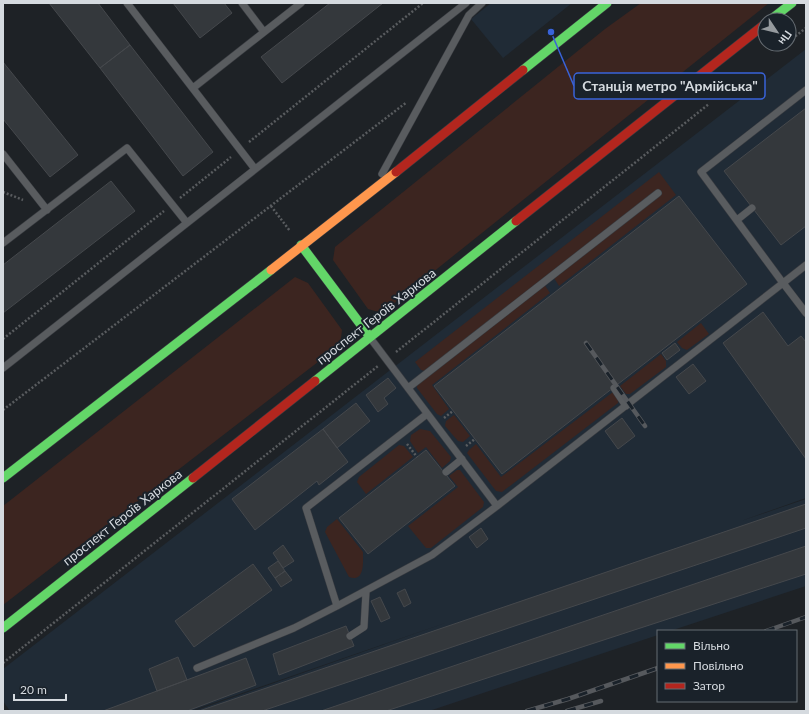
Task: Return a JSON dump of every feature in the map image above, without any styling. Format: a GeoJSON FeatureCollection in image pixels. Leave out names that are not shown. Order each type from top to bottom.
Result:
{"type":"FeatureCollection","features":[{"type":"Feature","properties":{"kind":"main road"},"geometry":{"type":"LineString","coordinates":[[3,478],[301,245],[374,190],[607,3]]}},
{"type":"Feature","properties":{"kind":"main road"},"geometry":{"type":"LineString","coordinates":[[780,12],[792,3]]}},
{"type":"Feature","properties":{"kind":"main road","name":"проспект Героїв Харкова"},"geometry":{"type":"LineString","coordinates":[[3,628],[757,30]]}},
{"type":"Feature","properties":{"kind":"main road"},"geometry":{"type":"LineString","coordinates":[[301,245],[370,337]]}},
{"type":"Feature","properties":{"kind":"lane"},"geometry":{"type":"LineString","coordinates":[[126,3],[255,169]]}},
{"type":"Feature","properties":{"kind":"lane"},"geometry":{"type":"LineString","coordinates":[[242,3],[264,32]]}},
{"type":"Feature","properties":{"kind":"lane"},"geometry":{"type":"LineString","coordinates":[[193,88],[301,3]]}},
{"type":"Feature","properties":{"kind":"lane"},"geometry":{"type":"LineString","coordinates":[[3,368],[466,3]]}},
{"type":"Feature","properties":{"kind":"lane"},"geometry":{"type":"LineString","coordinates":[[374,190],[469,15],[482,3]]}},
{"type":"Feature","properties":{"kind":"lane"},"geometry":{"type":"LineString","coordinates":[[806,90],[701,172],[806,313]]}},
{"type":"Feature","properties":{"kind":"lane"},"geometry":{"type":"LineString","coordinates":[[3,243],[127,148],[187,223]]}},
{"type":"Feature","properties":{"kind":"lane"},"geometry":{"type":"LineString","coordinates":[[3,154],[47,210]]}},
{"type":"Feature","properties":{"kind":"lane"},"geometry":{"type":"LineString","coordinates":[[408,388],[658,193]]}},
{"type":"Feature","properties":{"kind":"lane"},"geometry":{"type":"LineString","coordinates":[[737,220],[752,208]]}},
{"type":"Feature","properties":{"kind":"lane"},"geometry":{"type":"LineString","coordinates":[[197,668],[294,628],[366,592],[432,555],[806,265]]}},
{"type":"Feature","properties":{"kind":"lane"},"geometry":{"type":"LineString","coordinates":[[370,337],[497,506]]}},
{"type":"Feature","properties":{"kind":"lane"},"geometry":{"type":"LineString","coordinates":[[614,388],[626,406]]}},
{"type":"Feature","properties":{"kind":"lane"},"geometry":{"type":"LineString","coordinates":[[337,606],[306,508],[427,414]]}},
{"type":"Feature","properties":{"kind":"lane"},"geometry":{"type":"LineString","coordinates":[[446,472],[462,459]]}},
{"type":"Feature","properties":{"kind":"lane"},"geometry":{"type":"LineString","coordinates":[[350,636],[364,627],[366,592]]}},
{"type":"Feature","properties":{"kind":"path"},"geometry":{"type":"LineString","coordinates":[[3,339],[423,3]]}},
{"type":"Feature","properties":{"kind":"path"},"geometry":{"type":"LineString","coordinates":[[797,35],[806,28]]}},
{"type":"Feature","properties":{"kind":"path"},"geometry":{"type":"LineString","coordinates":[[3,410],[407,102]]}},
{"type":"Feature","properties":{"kind":"path"},"geometry":{"type":"LineString","coordinates":[[3,663],[709,104]]}},
{"type":"Feature","properties":{"kind":"path"},"geometry":{"type":"LineString","coordinates":[[271,206],[301,245]]}},
{"type":"Feature","properties":{"kind":"shaded area"},"geometry":{"type":"Polygon","coordinates":[[[491,3],[572,3],[503,58],[471,19],[491,3]]]}},
{"type":"Feature","properties":{"kind":"shaded area"},"geometry":{"type":"Polygon","coordinates":[[[641,3],[769,3],[382,313],[368,309],[333,260],[335,247],[605,29],[641,3]]]}},
{"type":"Feature","properties":{"kind":"shaded area"},"geometry":{"type":"Polygon","coordinates":[[[806,49],[806,498],[741,521],[806,499],[806,586],[673,630],[657,630],[657,635],[429,711],[194,711],[451,621],[190,711],[10,711],[3,701],[3,669],[806,49]]]}},
{"type":"Feature","properties":{"kind":"shaded area"},"geometry":{"type":"Polygon","coordinates":[[[659,172],[676,195],[559,286],[554,278],[662,194],[658,189],[425,371],[421,370],[415,362],[659,172]]]}},
{"type":"Feature","properties":{"kind":"shaded area"},"geometry":{"type":"Polygon","coordinates":[[[295,277],[308,283],[342,330],[340,345],[3,605],[3,506],[295,277]]]}},
{"type":"Feature","properties":{"kind":"shaded area"},"geometry":{"type":"Polygon","coordinates":[[[544,284],[550,293],[432,385],[449,409],[441,416],[437,414],[417,388],[417,383],[544,284]]]}},
{"type":"Feature","properties":{"kind":"shaded area"},"geometry":{"type":"Polygon","coordinates":[[[701,323],[709,334],[687,350],[682,348],[677,342],[701,323]]]}},
{"type":"Feature","properties":{"kind":"shaded area"},"geometry":{"type":"Polygon","coordinates":[[[661,354],[666,361],[666,367],[630,394],[626,394],[620,386],[661,354]]]}},
{"type":"Feature","properties":{"kind":"shaded area"},"geometry":{"type":"Polygon","coordinates":[[[613,392],[619,399],[618,403],[502,492],[496,491],[467,453],[476,444],[501,477],[613,392]]]}},
{"type":"Feature","properties":{"kind":"shaded area"},"geometry":{"type":"Polygon","coordinates":[[[454,415],[470,436],[463,442],[458,441],[445,426],[446,421],[454,415]]]}},
{"type":"Feature","properties":{"kind":"shaded area"},"geometry":{"type":"Polygon","coordinates":[[[420,429],[430,431],[451,457],[450,461],[442,468],[426,447],[418,453],[410,441],[411,435],[420,429]]]}},
{"type":"Feature","properties":{"kind":"shaded area"},"geometry":{"type":"Polygon","coordinates":[[[399,445],[404,446],[413,457],[366,494],[357,482],[359,477],[399,445]]]}},
{"type":"Feature","properties":{"kind":"shaded area"},"geometry":{"type":"Polygon","coordinates":[[[457,470],[460,470],[484,502],[483,507],[431,548],[426,548],[408,526],[458,487],[449,476],[457,470]]]}},
{"type":"Feature","properties":{"kind":"shaded area"},"geometry":{"type":"Polygon","coordinates":[[[337,519],[363,552],[362,570],[358,577],[349,577],[325,532],[327,527],[337,519]]]}},
{"type":"Feature","properties":{"kind":"building"},"geometry":{"type":"Polygon","coordinates":[[[49,3],[98,3],[130,45],[100,68],[49,3]]]}},
{"type":"Feature","properties":{"kind":"building"},"geometry":{"type":"Polygon","coordinates":[[[173,3],[224,3],[232,13],[200,38],[173,3]]]}},
{"type":"Feature","properties":{"kind":"building"},"geometry":{"type":"Polygon","coordinates":[[[330,3],[383,3],[282,83],[261,57],[330,3]]]}},
{"type":"Feature","properties":{"kind":"building"},"geometry":{"type":"Polygon","coordinates":[[[130,45],[213,152],[183,176],[100,68],[130,45]]]}},
{"type":"Feature","properties":{"kind":"building"},"geometry":{"type":"Polygon","coordinates":[[[3,62],[78,155],[50,177],[3,119],[3,62]]]}},
{"type":"Feature","properties":{"kind":"building"},"geometry":{"type":"Polygon","coordinates":[[[806,108],[806,226],[781,245],[724,171],[806,108]]]}},
{"type":"Feature","properties":{"kind":"building"},"geometry":{"type":"Polygon","coordinates":[[[111,181],[135,211],[3,313],[3,265],[111,181]]]}},
{"type":"Feature","properties":{"kind":"building"},"geometry":{"type":"Polygon","coordinates":[[[679,196],[747,284],[502,474],[434,386],[679,196]]]}},
{"type":"Feature","properties":{"kind":"building"},"geometry":{"type":"Polygon","coordinates":[[[763,312],[788,346],[801,336],[806,342],[806,459],[723,343],[763,312]]]}},
{"type":"Feature","properties":{"kind":"building"},"geometry":{"type":"Polygon","coordinates":[[[675,343],[680,350],[667,360],[662,353],[675,343]]]}},
{"type":"Feature","properties":{"kind":"building"},"geometry":{"type":"Polygon","coordinates":[[[693,364],[706,381],[689,394],[676,377],[693,364]]]}},
{"type":"Feature","properties":{"kind":"building"},"geometry":{"type":"Polygon","coordinates":[[[388,378],[396,388],[384,398],[388,404],[378,412],[366,395],[388,378]]]}},
{"type":"Feature","properties":{"kind":"building"},"geometry":{"type":"Polygon","coordinates":[[[356,403],[370,421],[337,448],[323,429],[356,403]]]}},
{"type":"Feature","properties":{"kind":"building"},"geometry":{"type":"Polygon","coordinates":[[[622,418],[635,436],[618,449],[605,431],[622,418]]]}},
{"type":"Feature","properties":{"kind":"building"},"geometry":{"type":"Polygon","coordinates":[[[323,429],[348,462],[319,485],[317,481],[255,530],[232,499],[323,429]]]}},
{"type":"Feature","properties":{"kind":"building"},"geometry":{"type":"Polygon","coordinates":[[[426,450],[455,486],[368,554],[339,518],[426,450]]]}},
{"type":"Feature","properties":{"kind":"building"},"geometry":{"type":"Polygon","coordinates":[[[806,504],[806,528],[262,711],[199,711],[806,504]]]}},
{"type":"Feature","properties":{"kind":"building"},"geometry":{"type":"Polygon","coordinates":[[[481,528],[488,539],[477,548],[469,537],[481,528]]]}},
{"type":"Feature","properties":{"kind":"building"},"geometry":{"type":"Polygon","coordinates":[[[283,545],[294,561],[283,568],[273,553],[283,545]]]}},
{"type":"Feature","properties":{"kind":"building"},"geometry":{"type":"Polygon","coordinates":[[[806,546],[806,574],[386,711],[321,711],[806,546]]]}},
{"type":"Feature","properties":{"kind":"building"},"geometry":{"type":"Polygon","coordinates":[[[278,561],[285,571],[275,578],[268,568],[278,561]]]}},
{"type":"Feature","properties":{"kind":"building"},"geometry":{"type":"Polygon","coordinates":[[[253,564],[272,590],[194,647],[175,621],[253,564]]]}},
{"type":"Feature","properties":{"kind":"building"},"geometry":{"type":"Polygon","coordinates":[[[285,571],[292,580],[281,587],[275,578],[285,571]]]}},
{"type":"Feature","properties":{"kind":"building"},"geometry":{"type":"Polygon","coordinates":[[[405,589],[411,603],[404,607],[397,593],[405,589]]]}},
{"type":"Feature","properties":{"kind":"building"},"geometry":{"type":"Polygon","coordinates":[[[380,597],[390,618],[381,622],[371,601],[380,597]]]}},
{"type":"Feature","properties":{"kind":"building"},"geometry":{"type":"Polygon","coordinates":[[[346,626],[354,646],[279,675],[273,654],[346,626]]]}},
{"type":"Feature","properties":{"kind":"building"},"geometry":{"type":"Polygon","coordinates":[[[178,657],[187,680],[157,691],[149,669],[178,657]]]}},
{"type":"Feature","properties":{"kind":"building"},"geometry":{"type":"Polygon","coordinates":[[[246,658],[256,685],[187,711],[103,711],[246,658]]]}},
{"type":"Feature","properties":{"kind":"railway"},"geometry":{"type":"LineString","coordinates":[[586,343],[645,426]]}},
{"type":"Feature","properties":{"kind":"railway"},"geometry":{"type":"LineString","coordinates":[[769,630],[806,617]]}},
{"type":"Feature","properties":{"kind":"railway"},"geometry":{"type":"LineString","coordinates":[[527,711],[568,699],[657,668]]}},
{"type":"Feature","properties":{"kind":"railway"},"geometry":{"type":"LineString","coordinates":[[567,711],[601,701]]}},
{"type":"Feature","properties":{"kind":"traffic: fast"},"geometry":{"type":"LineString","coordinates":[[523,70],[607,3]]}},
{"type":"Feature","properties":{"kind":"traffic: fast"},"geometry":{"type":"LineString","coordinates":[[780,12],[792,3]]}},
{"type":"Feature","properties":{"kind":"traffic: fast"},"geometry":{"type":"LineString","coordinates":[[315,381],[516,221]]}},
{"type":"Feature","properties":{"kind":"traffic: fast"},"geometry":{"type":"LineString","coordinates":[[301,245],[370,337]]}},
{"type":"Feature","properties":{"kind":"traffic: fast"},"geometry":{"type":"LineString","coordinates":[[3,478],[271,270]]}},
{"type":"Feature","properties":{"kind":"traffic: fast"},"geometry":{"type":"LineString","coordinates":[[3,628],[193,478]]}},
{"type":"Feature","properties":{"kind":"traffic: slow"},"geometry":{"type":"LineString","coordinates":[[271,270],[396,172]]}},
{"type":"Feature","properties":{"kind":"traffic: jam"},"geometry":{"type":"LineString","coordinates":[[516,221],[757,30]]}},
{"type":"Feature","properties":{"kind":"traffic: jam"},"geometry":{"type":"LineString","coordinates":[[396,172],[523,70]]}},
{"type":"Feature","properties":{"kind":"traffic: jam"},"geometry":{"type":"LineString","coordinates":[[193,478],[315,381]]}},
{"type":"Feature","properties":{"kind":"place","name":"Станція метро \"Армійська\""},"geometry":{"type":"Point","coordinates":[551,32]}}]}
